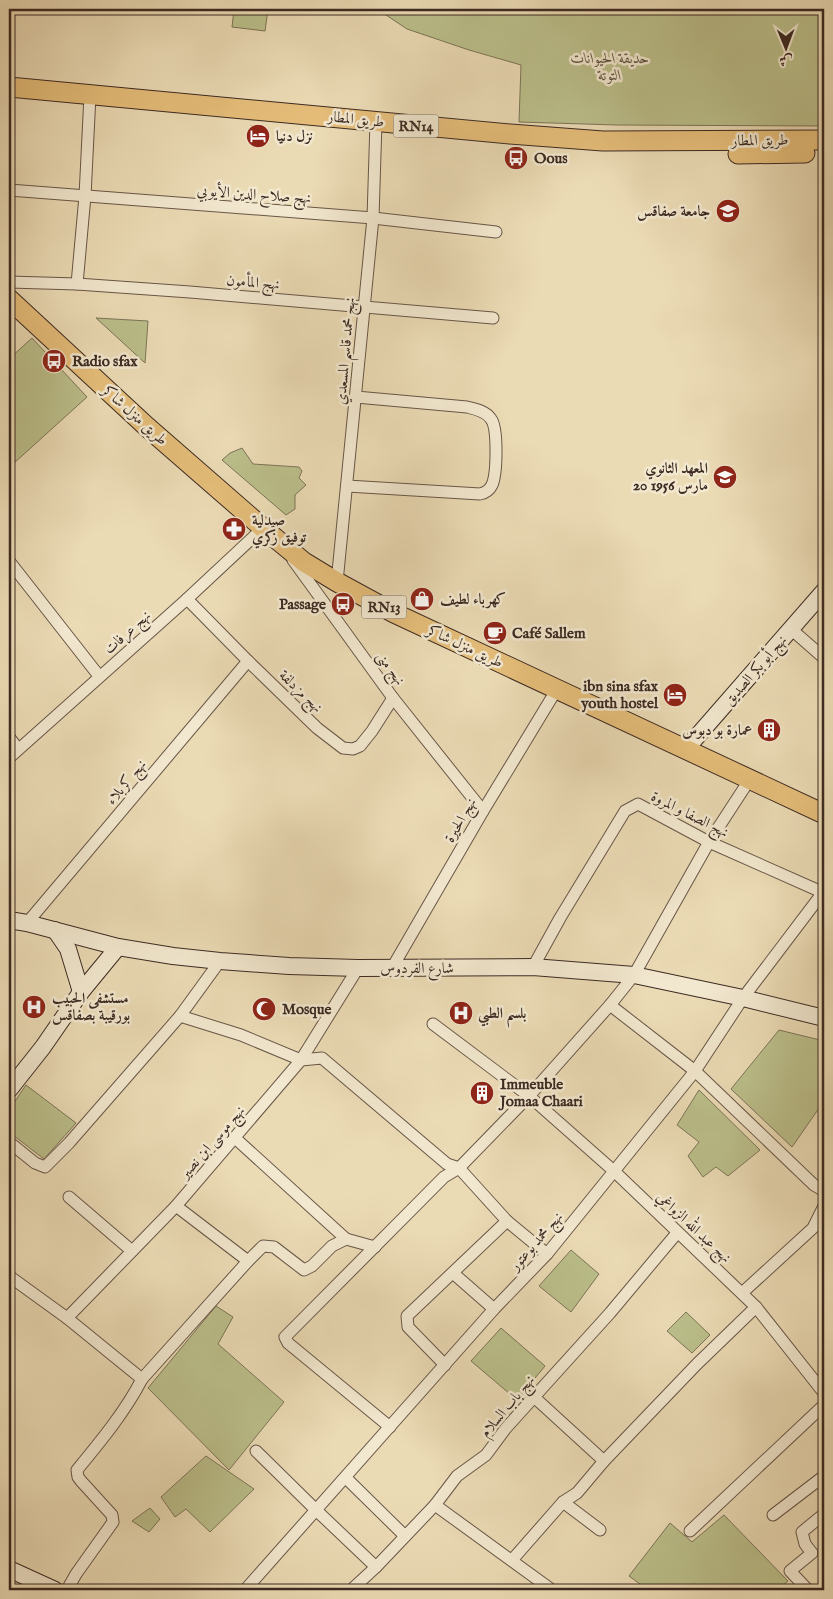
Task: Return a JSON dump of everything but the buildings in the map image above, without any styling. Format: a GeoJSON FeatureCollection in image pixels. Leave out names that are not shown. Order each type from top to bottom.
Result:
{"type":"FeatureCollection","features":[{"type":"Feature","properties":{"kind":"main road","name":"طريق المطار"},"geometry":{"type":"LineString","coordinates":[[9,87],[90,100],[317,126],[510,134],[603,141],[824,140]]}},
{"type":"Feature","properties":{"kind":"main road","name":"طريق المطار"},"geometry":{"type":"LineString","coordinates":[[9,98],[90,100]]}},
{"type":"Feature","properties":{"kind":"main road","name":"طريق المطار"},"geometry":{"type":"LineString","coordinates":[[376,127],[601,152],[761,154],[824,152]]}},
{"type":"Feature","properties":{"kind":"main road","name":"طريق منزل شاكر"},"geometry":{"type":"LineString","coordinates":[[9,299],[146,426],[304,562],[394,612],[824,813]]}},
{"type":"Feature","properties":{"kind":"street"},"geometry":{"type":"LineString","coordinates":[[77,284],[85,196],[90,100]]}},
{"type":"Feature","properties":{"kind":"street","name":"نهج محمد قاسم المسعدي"},"geometry":{"type":"LineString","coordinates":[[337,582],[373,218],[376,127]]}},
{"type":"Feature","properties":{"kind":"street","name":"نهج صلاح الدين الأيوبي"},"geometry":{"type":"LineString","coordinates":[[9,190],[373,218],[496,232]]}},
{"type":"Feature","properties":{"kind":"street","name":"نهج المأمون"},"geometry":{"type":"LineString","coordinates":[[9,282],[77,284],[200,293],[493,318]]}},
{"type":"Feature","properties":{"kind":"street"},"geometry":{"type":"LineString","coordinates":[[347,486],[480,494],[488,490],[492,485],[494,475],[495,428],[490,416],[479,410],[467,407],[356,397]]}},
{"type":"Feature","properties":{"kind":"street","name":"نهج عرفات"},"geometry":{"type":"LineString","coordinates":[[9,758],[263,528]]}},
{"type":"Feature","properties":{"kind":"street","name":"نهج منى"},"geometry":{"type":"LineString","coordinates":[[279,540],[393,698],[483,811]]}},
{"type":"Feature","properties":{"kind":"street"},"geometry":{"type":"LineString","coordinates":[[9,561],[99,676]]}},
{"type":"Feature","properties":{"kind":"street","name":"نهج أبو بكر الصديق"},"geometry":{"type":"LineString","coordinates":[[686,749],[824,591]]}},
{"type":"Feature","properties":{"kind":"street","name":"نهج مزدلفة"},"geometry":{"type":"LineString","coordinates":[[187,598],[248,661],[318,728],[343,748],[353,749],[360,746],[393,698]]}},
{"type":"Feature","properties":{"kind":"street"},"geometry":{"type":"LineString","coordinates":[[791,629],[824,658]]}},
{"type":"Feature","properties":{"kind":"street","name":"نهج كربلاء"},"geometry":{"type":"LineString","coordinates":[[27,923],[248,661]]}},
{"type":"Feature","properties":{"kind":"street","name":"نهج الحيرة"},"geometry":{"type":"LineString","coordinates":[[392,968],[483,811],[557,689]]}},
{"type":"Feature","properties":{"kind":"street"},"geometry":{"type":"LineString","coordinates":[[9,737],[18,749]]}},
{"type":"Feature","properties":{"kind":"street"},"geometry":{"type":"LineString","coordinates":[[390,1427],[288,1343],[285,1337],[444,1177],[459,1168],[529,1096],[610,1005],[634,975],[709,842],[750,779]]}},
{"type":"Feature","properties":{"kind":"street","name":"نهج الصفا و المروة"},"geometry":{"type":"LineString","coordinates":[[533,967],[560,918],[625,811],[638,804],[709,842],[824,892]]}},
{"type":"Feature","properties":{"kind":"street","name":"نهج محمد بوعتور"},"geometry":{"type":"LineString","coordinates":[[244,1590],[346,1478],[494,1309],[547,1254],[695,1071],[742,998],[824,892]]}},
{"type":"Feature","properties":{"kind":"street","name":"شارع الفردوس"},"geometry":{"type":"LineString","coordinates":[[9,920],[118,947],[220,961],[358,968],[533,967],[634,975],[824,1018]]}},
{"type":"Feature","properties":{"kind":"street"},"geometry":{"type":"LineString","coordinates":[[55,930],[68,949],[81,992]]}},
{"type":"Feature","properties":{"kind":"street"},"geometry":{"type":"LineString","coordinates":[[9,1090],[43,1047],[81,992],[118,947]]}},
{"type":"Feature","properties":{"kind":"street"},"geometry":{"type":"LineString","coordinates":[[9,1142],[35,1163],[45,1167],[69,1143],[180,1016],[220,961]]}},
{"type":"Feature","properties":{"kind":"street","name":"نهج موسى ابن نصير"},"geometry":{"type":"LineString","coordinates":[[67,1318],[176,1206],[300,1060],[358,968]]}},
{"type":"Feature","properties":{"kind":"street"},"geometry":{"type":"LineString","coordinates":[[610,1005],[695,1071],[814,1185],[824,1191]]}},
{"type":"Feature","properties":{"kind":"street"},"geometry":{"type":"LineString","coordinates":[[180,1016],[241,1035],[300,1060],[322,1058],[446,1164],[459,1168],[507,1221],[547,1254]]}},
{"type":"Feature","properties":{"kind":"street","name":"نهج عبد الله الزواغي"},"geometry":{"type":"LineString","coordinates":[[433,1024],[529,1096],[614,1172],[756,1307],[823,1389]]}},
{"type":"Feature","properties":{"kind":"street"},"geometry":{"type":"LineString","coordinates":[[235,1138],[346,1239],[375,1247]]}},
{"type":"Feature","properties":{"kind":"street"},"geometry":{"type":"LineString","coordinates":[[69,1197],[132,1251]]}},
{"type":"Feature","properties":{"kind":"street"},"geometry":{"type":"LineString","coordinates":[[176,1206],[248,1261]]}},
{"type":"Feature","properties":{"kind":"street"},"geometry":{"type":"LineString","coordinates":[[742,1293],[813,1228],[823,1213]]}},
{"type":"Feature","properties":{"kind":"street"},"geometry":{"type":"LineString","coordinates":[[445,1364],[408,1327],[407,1316],[507,1221]]}},
{"type":"Feature","properties":{"kind":"street","name":"نهج باب السلام"},"geometry":{"type":"LineString","coordinates":[[351,1590],[376,1567],[435,1505],[457,1476],[486,1455],[506,1428],[610,1313],[676,1233]]}},
{"type":"Feature","properties":{"kind":"street"},"geometry":{"type":"LineString","coordinates":[[67,1590],[76,1574],[113,1522],[112,1515],[81,1481],[76,1470],[94,1449],[136,1391],[142,1379],[263,1246],[274,1247],[304,1270],[312,1266],[332,1246],[346,1239]]}},
{"type":"Feature","properties":{"kind":"street"},"geometry":{"type":"LineString","coordinates":[[453,1273],[494,1309]]}},
{"type":"Feature","properties":{"kind":"street"},"geometry":{"type":"LineString","coordinates":[[9,1276],[67,1318],[142,1379]]}},
{"type":"Feature","properties":{"kind":"street"},"geometry":{"type":"LineString","coordinates":[[512,1560],[563,1502],[577,1493],[604,1461],[697,1364],[756,1307]]}},
{"type":"Feature","properties":{"kind":"street"},"geometry":{"type":"LineString","coordinates":[[534,1398],[604,1461]]}},
{"type":"Feature","properties":{"kind":"street"},"geometry":{"type":"LineString","coordinates":[[690,1531],[824,1405]]}},
{"type":"Feature","properties":{"kind":"street"},"geometry":{"type":"LineString","coordinates":[[256,1451],[376,1567]]}},
{"type":"Feature","properties":{"kind":"street"},"geometry":{"type":"LineString","coordinates":[[773,1515],[824,1476]]}},
{"type":"Feature","properties":{"kind":"street"},"geometry":{"type":"LineString","coordinates":[[346,1478],[405,1536]]}},
{"type":"Feature","properties":{"kind":"street"},"geometry":{"type":"LineString","coordinates":[[563,1502],[600,1530]]}},
{"type":"Feature","properties":{"kind":"street"},"geometry":{"type":"LineString","coordinates":[[435,1505],[552,1590]]}},
{"type":"Feature","properties":{"kind":"street"},"geometry":{"type":"LineString","coordinates":[[808,1590],[790,1571],[812,1553],[805,1544],[802,1532],[824,1514]]}},
{"type":"Feature","properties":{"kind":"street"},"geometry":{"type":"LineString","coordinates":[[9,1569],[56,1590]]}},
{"type":"Feature","properties":{"kind":"green space"},"geometry":{"type":"Polygon","coordinates":[[[234,9],[268,9],[265,31],[232,27],[234,9]]]}},
{"type":"Feature","properties":{"kind":"green space","name":"حديقة الحيوانات التوتة"},"geometry":{"type":"Polygon","coordinates":[[[377,9],[824,9],[824,126],[617,125],[519,122],[521,65],[407,29],[377,9]]]}},
{"type":"Feature","properties":{"kind":"green space"},"geometry":{"type":"Polygon","coordinates":[[[96,318],[148,321],[145,363],[96,318]]]}},
{"type":"Feature","properties":{"kind":"green space"},"geometry":{"type":"Polygon","coordinates":[[[32,338],[87,397],[13,464],[9,460],[9,359],[32,338]]]}},
{"type":"Feature","properties":{"kind":"green space"},"geometry":{"type":"Polygon","coordinates":[[[242,448],[253,464],[299,467],[302,471],[299,478],[306,485],[295,495],[295,509],[286,515],[222,460],[230,453],[242,448]]]}},
{"type":"Feature","properties":{"kind":"green space"},"geometry":{"type":"Polygon","coordinates":[[[779,1030],[824,1041],[824,1101],[792,1147],[731,1089],[779,1030]]]}},
{"type":"Feature","properties":{"kind":"green space"},"geometry":{"type":"Polygon","coordinates":[[[26,1085],[76,1123],[44,1159],[9,1132],[9,1110],[26,1085]]]}},
{"type":"Feature","properties":{"kind":"green space"},"geometry":{"type":"Polygon","coordinates":[[[699,1090],[760,1150],[728,1176],[716,1167],[703,1177],[688,1156],[699,1142],[677,1125],[699,1090]]]}},
{"type":"Feature","properties":{"kind":"green space"},"geometry":{"type":"Polygon","coordinates":[[[571,1250],[599,1274],[571,1312],[539,1286],[571,1250]]]}},
{"type":"Feature","properties":{"kind":"green space"},"geometry":{"type":"Polygon","coordinates":[[[216,1306],[233,1317],[218,1344],[284,1402],[229,1470],[148,1388],[216,1306]]]}},
{"type":"Feature","properties":{"kind":"green space"},"geometry":{"type":"Polygon","coordinates":[[[686,1312],[710,1335],[692,1353],[667,1331],[686,1312]]]}},
{"type":"Feature","properties":{"kind":"green space"},"geometry":{"type":"Polygon","coordinates":[[[501,1328],[545,1366],[517,1400],[471,1361],[501,1328]]]}},
{"type":"Feature","properties":{"kind":"green space"},"geometry":{"type":"Polygon","coordinates":[[[206,1456],[254,1489],[210,1532],[186,1509],[175,1517],[161,1497],[206,1456]]]}},
{"type":"Feature","properties":{"kind":"green space"},"geometry":{"type":"Polygon","coordinates":[[[150,1508],[160,1519],[149,1532],[132,1521],[150,1508]]]}},
{"type":"Feature","properties":{"kind":"green space"},"geometry":{"type":"Polygon","coordinates":[[[724,1515],[788,1581],[777,1590],[703,1590],[695,1584],[678,1590],[648,1590],[629,1576],[670,1523],[692,1542],[724,1515]]]}},
{"type":"Feature","properties":{"kind":"place","name":"نزل دنيا"},"geometry":{"type":"Point","coordinates":[258,136]}},
{"type":"Feature","properties":{"kind":"place","name":"Oous"},"geometry":{"type":"Point","coordinates":[516,158]}},
{"type":"Feature","properties":{"kind":"place","name":"جامعة صفاقس"},"geometry":{"type":"Point","coordinates":[728,211]}},
{"type":"Feature","properties":{"kind":"place","name":"Radio sfax"},"geometry":{"type":"Point","coordinates":[54,361]}},
{"type":"Feature","properties":{"kind":"place","name":"المعهد الثانوي 20 مارس 1956"},"geometry":{"type":"Point","coordinates":[725,477]}},
{"type":"Feature","properties":{"kind":"place","name":"صيدلية توفيق زكري"},"geometry":{"type":"Point","coordinates":[234,529]}},
{"type":"Feature","properties":{"kind":"place","name":"كهرباء لطيف"},"geometry":{"type":"Point","coordinates":[422,599]}},
{"type":"Feature","properties":{"kind":"place","name":"Passage"},"geometry":{"type":"Point","coordinates":[343,604]}},
{"type":"Feature","properties":{"kind":"place","name":"Café Sallem"},"geometry":{"type":"Point","coordinates":[495,633]}},
{"type":"Feature","properties":{"kind":"place","name":"ibn sina sfax youth hostel"},"geometry":{"type":"Point","coordinates":[675,695]}},
{"type":"Feature","properties":{"kind":"place","name":"عمارة بو دبوس"},"geometry":{"type":"Point","coordinates":[769,730]}},
{"type":"Feature","properties":{"kind":"place","name":"مستشفى الحبيب بورقيبة بصفاقس"},"geometry":{"type":"Point","coordinates":[34,1007]}},
{"type":"Feature","properties":{"kind":"place","name":"Mosque"},"geometry":{"type":"Point","coordinates":[264,1009]}},
{"type":"Feature","properties":{"kind":"place","name":"بلسم الطبي"},"geometry":{"type":"Point","coordinates":[461,1013]}},
{"type":"Feature","properties":{"kind":"place","name":"Immeuble Jomaa Chaari"},"geometry":{"type":"Point","coordinates":[482,1093]}}]}
